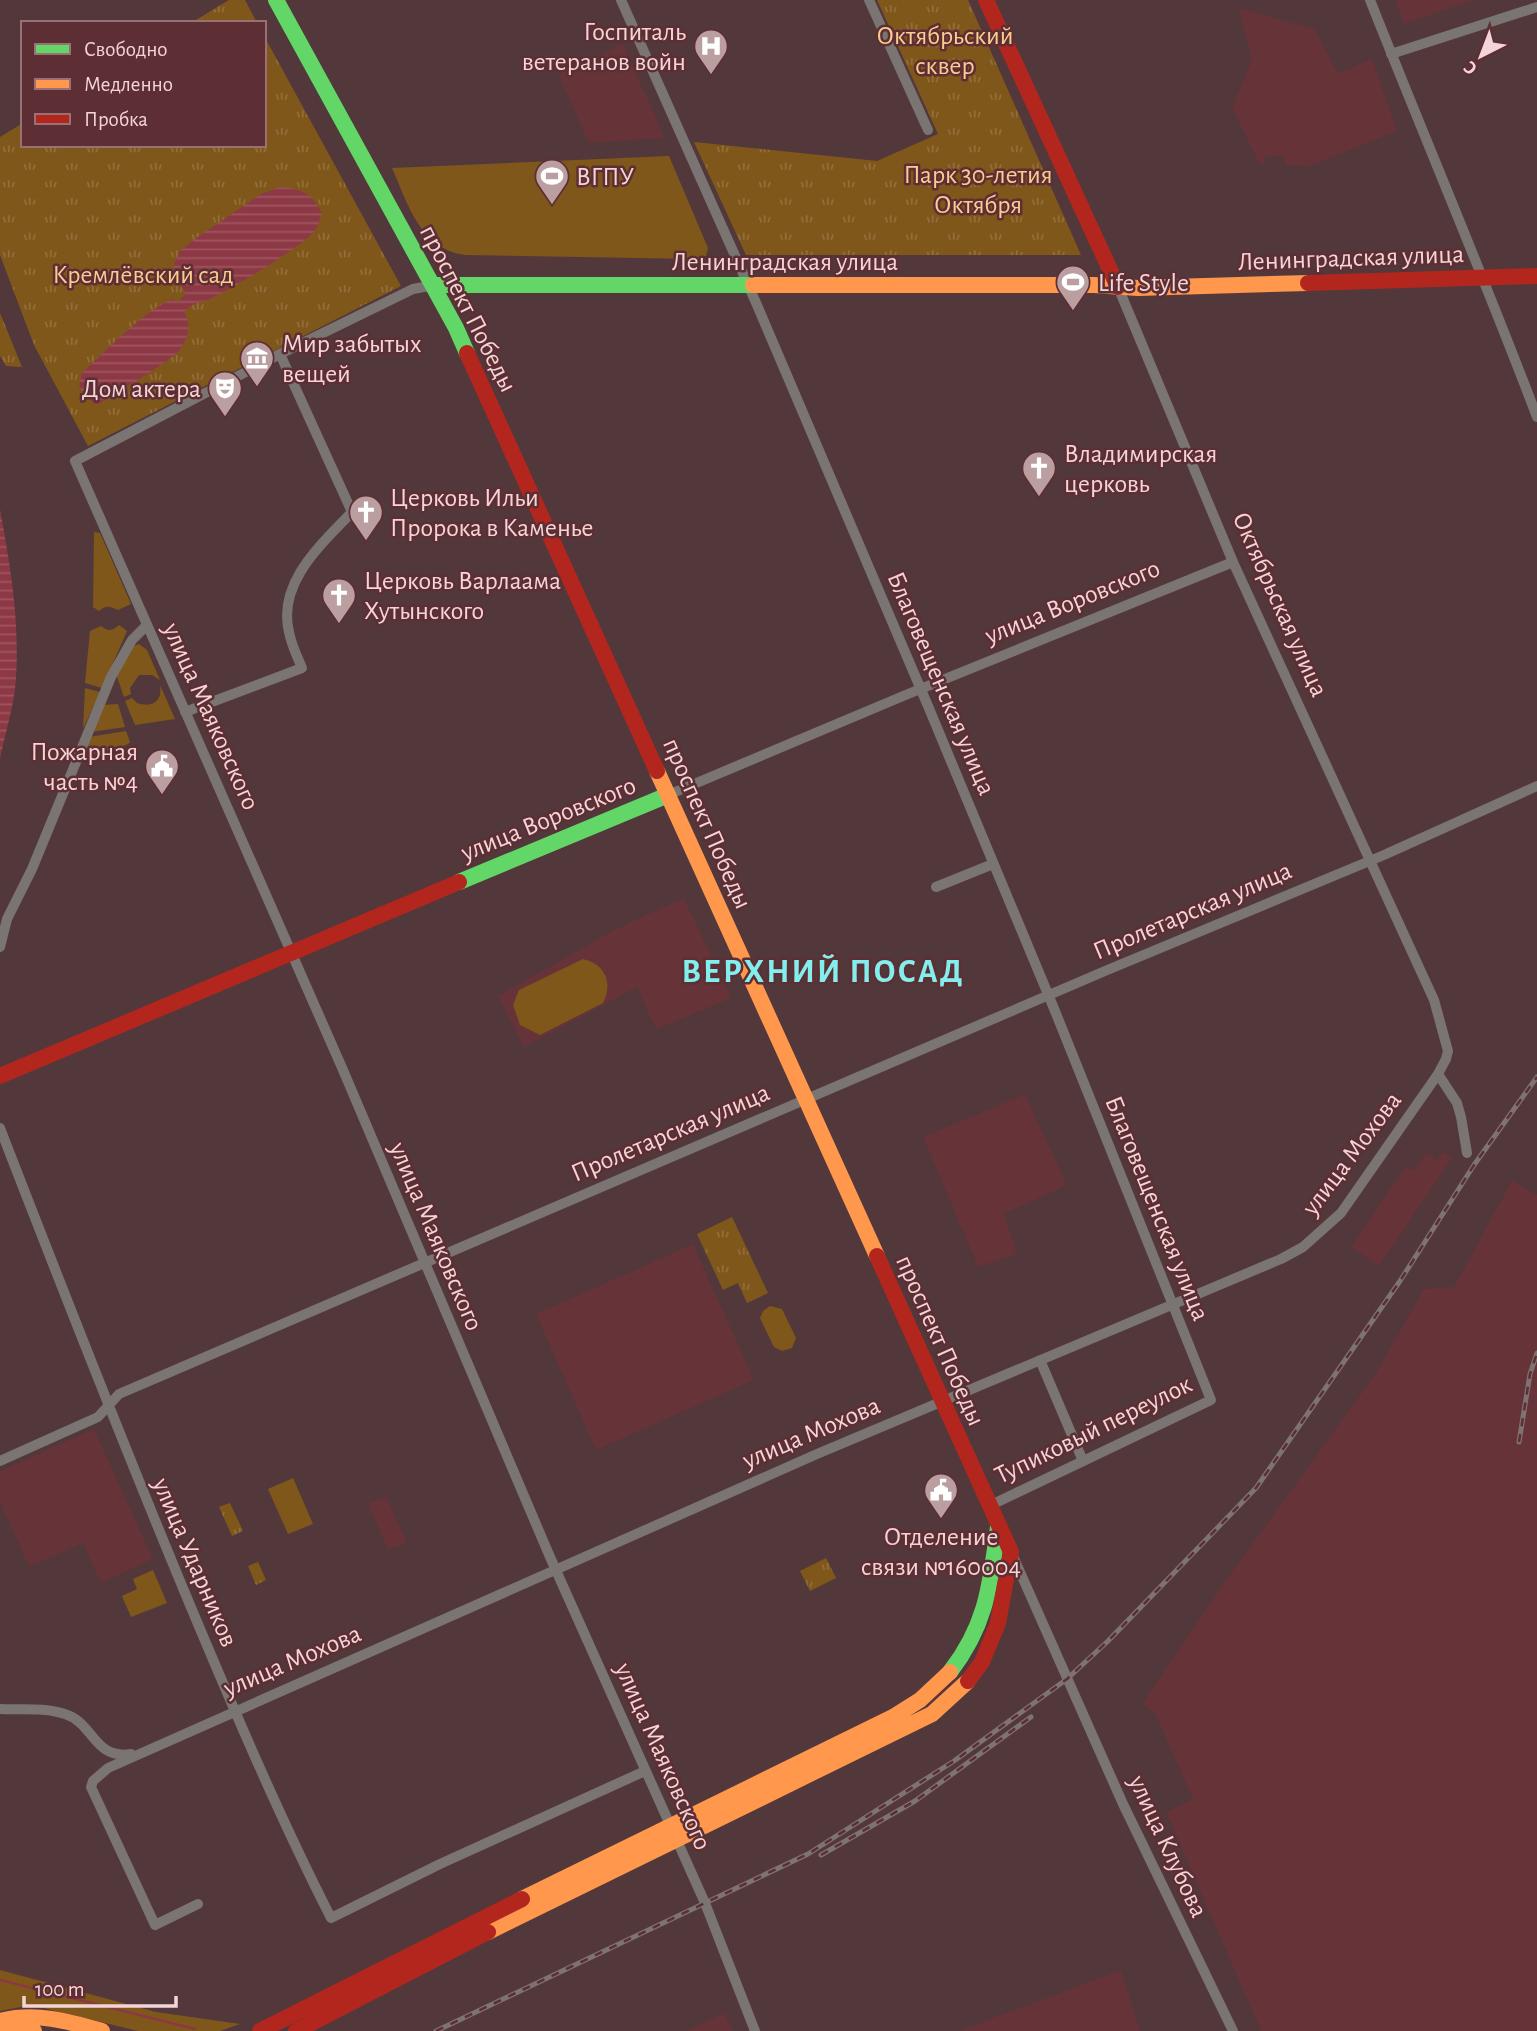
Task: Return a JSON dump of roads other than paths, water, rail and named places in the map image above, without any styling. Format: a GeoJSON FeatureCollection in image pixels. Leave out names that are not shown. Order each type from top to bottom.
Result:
{"type":"FeatureCollection","features":[{"type":"Feature","properties":{"kind":"main road","name":"проспект Победы"},"geometry":{"type":"LineString","coordinates":[[276,0],[456,328],[1011,1552]]}},
{"type":"Feature","properties":{"kind":"main road","name":"Октябрьская улица"},"geometry":{"type":"LineString","coordinates":[[986,0],[1118,287]]}},
{"type":"Feature","properties":{"kind":"main road","name":"Ленинградская улица"},"geometry":{"type":"LineString","coordinates":[[434,285],[1118,287],[1537,276]]}},
{"type":"Feature","properties":{"kind":"main road","name":"улица Воровского"},"geometry":{"type":"LineString","coordinates":[[0,1076],[668,795]]}},
{"type":"Feature","properties":{"kind":"main road"},"geometry":{"type":"LineString","coordinates":[[296,2031],[893,1717],[937,1686],[961,1660],[981,1624],[994,1565],[998,1525]]}},
{"type":"Feature","properties":{"kind":"main road"},"geometry":{"type":"LineString","coordinates":[[260,2031],[673,1832],[903,1730],[932,1714],[954,1698],[979,1667],[995,1637],[1011,1552]]}},
{"type":"Feature","properties":{"kind":"main road"},"geometry":{"type":"LineString","coordinates":[[0,2022],[38,2016],[102,2031]]}},
{"type":"Feature","properties":{"kind":"main road"},"geometry":{"type":"LineString","coordinates":[[0,2022],[34,2031]]}},
{"type":"Feature","properties":{"kind":"street","name":"Благовещенская улица"},"geometry":{"type":"LineString","coordinates":[[621,0],[920,689],[1142,1223],[1172,1306],[1207,1390]]}},
{"type":"Feature","properties":{"kind":"street"},"geometry":{"type":"LineString","coordinates":[[869,0],[928,130]]}},
{"type":"Feature","properties":{"kind":"street"},"geometry":{"type":"LineString","coordinates":[[1370,0],[1537,417]]}},
{"type":"Feature","properties":{"kind":"street"},"geometry":{"type":"LineString","coordinates":[[1391,54],[1537,7]]}},
{"type":"Feature","properties":{"kind":"street","name":"Ленинградская улица"},"geometry":{"type":"LineString","coordinates":[[75,461],[280,354],[413,289],[434,285]]}},
{"type":"Feature","properties":{"kind":"street","name":"Октябрьская улица"},"geometry":{"type":"LineString","coordinates":[[1118,287],[1233,562],[1437,1010],[1448,1051],[1438,1074]]}},
{"type":"Feature","properties":{"kind":"street"},"geometry":{"type":"LineString","coordinates":[[185,712],[302,668],[288,623],[288,612],[298,576],[306,562],[352,512],[280,354]]}},
{"type":"Feature","properties":{"kind":"street","name":"улица Маяковского"},"geometry":{"type":"LineString","coordinates":[[75,461],[291,952],[556,1570],[705,1903],[755,2031]]}},
{"type":"Feature","properties":{"kind":"street","name":"улица Воровского"},"geometry":{"type":"LineString","coordinates":[[668,795],[1233,562]]}},
{"type":"Feature","properties":{"kind":"street"},"geometry":{"type":"LineString","coordinates":[[0,947],[7,919],[32,869],[111,677],[132,640],[147,625]]}},
{"type":"Feature","properties":{"kind":"street","name":"Пролетарская улица"},"geometry":{"type":"LineString","coordinates":[[0,1461],[98,1417],[119,1394],[805,1099],[1369,861],[1537,786]]}},
{"type":"Feature","properties":{"kind":"street"},"geometry":{"type":"LineString","coordinates":[[936,887],[993,864]]}},
{"type":"Feature","properties":{"kind":"street"},"geometry":{"type":"LineString","coordinates":[[1438,1074],[1457,1103],[1467,1153]]}},
{"type":"Feature","properties":{"kind":"street","name":"улица Мохова"},"geometry":{"type":"LineString","coordinates":[[198,1904],[155,1925],[91,1787],[99,1774],[137,1753],[234,1710],[941,1401],[1281,1259],[1303,1247],[1340,1213],[1438,1074]]}},
{"type":"Feature","properties":{"kind":"street","name":"улица Ударников"},"geometry":{"type":"LineString","coordinates":[[0,1128],[107,1405],[234,1710],[302,1863],[331,1918],[440,1864],[645,1771]]}},
{"type":"Feature","properties":{"kind":"street"},"geometry":{"type":"LineString","coordinates":[[1040,1360],[1083,1461]]}},
{"type":"Feature","properties":{"kind":"street","name":"Тупиковый переулок"},"geometry":{"type":"LineString","coordinates":[[989,1506],[1211,1400],[1207,1390]]}},
{"type":"Feature","properties":{"kind":"street","name":"проспект Победы"},"geometry":{"type":"LineString","coordinates":[[1011,1552],[1068,1679]]}},
{"type":"Feature","properties":{"kind":"street","name":"улица Клубова"},"geometry":{"type":"LineString","coordinates":[[1068,1679],[1135,1829],[1233,2031]]}},
{"type":"Feature","properties":{"kind":"street"},"geometry":{"type":"LineString","coordinates":[[0,1709],[66,1714],[79,1721],[106,1751],[117,1755],[137,1753]]}},
{"type":"Feature","properties":{"kind":"waterway"},"geometry":{"type":"LineString","coordinates":[[0,1980],[195,2029]]}},
{"type":"Feature","properties":{"kind":"railway"},"geometry":{"type":"LineString","coordinates":[[436,2031],[808,1854],[954,1761],[1067,1679],[1108,1641],[1256,1488],[1400,1281],[1474,1165],[1537,1077]]}},
{"type":"Feature","properties":{"kind":"railway"},"geometry":{"type":"LineString","coordinates":[[1519,1442],[1530,1374],[1537,1353]]}},
{"type":"Feature","properties":{"kind":"railway"},"geometry":{"type":"LineString","coordinates":[[821,1855],[915,1801],[1031,1717]]}},
{"type":"Feature","properties":{"kind":"place","name":"Госпиталь ветеранов войн"},"geometry":{"type":"Point","coordinates":[711,76]}},
{"type":"Feature","properties":{"kind":"place","name":"ВГПУ"},"geometry":{"type":"Point","coordinates":[552,206]}},
{"type":"Feature","properties":{"kind":"place","name":"Life Style"},"geometry":{"type":"Point","coordinates":[1073,312]}},
{"type":"Feature","properties":{"kind":"place","name":"Мир забытых вещей"},"geometry":{"type":"Point","coordinates":[257,388]}},
{"type":"Feature","properties":{"kind":"place","name":"Дом актера"},"geometry":{"type":"Point","coordinates":[225,418]}},
{"type":"Feature","properties":{"kind":"place","name":"Владимирская церковь"},"geometry":{"type":"Point","coordinates":[1039,498]}},
{"type":"Feature","properties":{"kind":"place","name":"Церковь Ильи Пророка в Каменье"},"geometry":{"type":"Point","coordinates":[366,542]}},
{"type":"Feature","properties":{"kind":"place","name":"Церковь Варлаама Хутынского"},"geometry":{"type":"Point","coordinates":[339,625]}},
{"type":"Feature","properties":{"kind":"place","name":"Пожарная часть №4"},"geometry":{"type":"Point","coordinates":[162,796]}},
{"type":"Feature","properties":{"kind":"place","name":"Отделение связи №160004"},"geometry":{"type":"Point","coordinates":[941,1520]}},
{"type":"Feature","properties":{"kind":"district","name":"ВЕРХНИЙ ПОСАД"},"geometry":{"type":"Point","coordinates":[823,970]}},
{"type":"Feature","properties":{"kind":"park label","name":"Октябрьский сквер"},"geometry":{"type":"Point","coordinates":[945,50]}},
{"type":"Feature","properties":{"kind":"park label","name":"Парк 30-летия Октября"},"geometry":{"type":"Point","coordinates":[978,189]}},
{"type":"Feature","properties":{"kind":"park label","name":"Кремлёвский сад"},"geometry":{"type":"Point","coordinates":[143,274]}}]}
